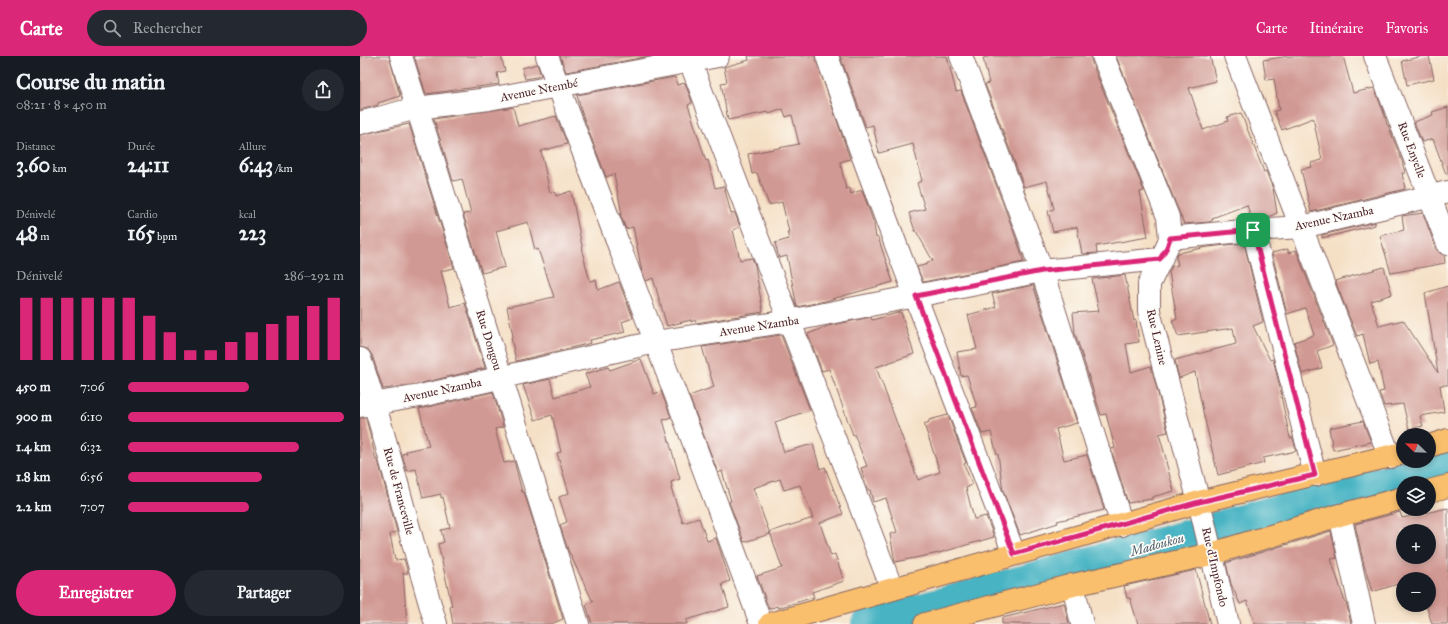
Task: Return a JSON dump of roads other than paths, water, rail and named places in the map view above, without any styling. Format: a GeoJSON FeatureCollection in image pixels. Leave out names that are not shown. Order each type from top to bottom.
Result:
{"type":"FeatureCollection","features":[{"type":"Feature","properties":{"kind":"main road"},"geometry":{"type":"LineString","coordinates":[[1436,444],[1448,440]]}},
{"type":"Feature","properties":{"kind":"main road"},"geometry":{"type":"LineString","coordinates":[[770,624],[1014,554],[1396,455]]}},
{"type":"Feature","properties":{"kind":"main road"},"geometry":{"type":"LineString","coordinates":[[1436,489],[1448,486]]}},
{"type":"Feature","properties":{"kind":"main road"},"geometry":{"type":"LineString","coordinates":[[925,624],[949,621],[1073,585],[1396,500]]}},
{"type":"Feature","properties":{"kind":"street","name":"Rue Dongou"},"geometry":{"type":"LineString","coordinates":[[400,56],[578,624]]}},
{"type":"Feature","properties":{"kind":"street"},"geometry":{"type":"LineString","coordinates":[[547,56],[655,342],[711,485],[761,624]]}},
{"type":"Feature","properties":{"kind":"street","name":"Avenue Ntembé"},"geometry":{"type":"LineString","coordinates":[[360,123],[417,108],[489,99],[689,59],[718,56]]}},
{"type":"Feature","properties":{"kind":"street"},"geometry":{"type":"LineString","coordinates":[[827,56],[860,151],[1014,554]]}},
{"type":"Feature","properties":{"kind":"street"},"geometry":{"type":"LineString","coordinates":[[961,56],[1042,271],[1122,525]]}},
{"type":"Feature","properties":{"kind":"street"},"geometry":{"type":"LineString","coordinates":[[1103,56],[1168,217],[1170,238]]}},
{"type":"Feature","properties":{"kind":"street"},"geometry":{"type":"LineString","coordinates":[[1235,56],[1302,227],[1396,453]]}},
{"type":"Feature","properties":{"kind":"street","name":"Rue Enyelle"},"geometry":{"type":"LineString","coordinates":[[1375,56],[1439,194],[1448,244]]}},
{"type":"Feature","properties":{"kind":"street"},"geometry":{"type":"LineString","coordinates":[[689,59],[892,589]]}},
{"type":"Feature","properties":{"kind":"street","name":"Avenue Nzamba"},"geometry":{"type":"LineString","coordinates":[[1170,238],[1302,227],[1439,194]]}},
{"type":"Feature","properties":{"kind":"street"},"geometry":{"type":"LineString","coordinates":[[1253,230],[1315,475]]}},
{"type":"Feature","properties":{"kind":"street","name":"Rue Lenine"},"geometry":{"type":"LineString","coordinates":[[1170,238],[1149,284],[1149,311],[1200,506]]}},
{"type":"Feature","properties":{"kind":"street","name":"Avenue Nzamba"},"geometry":{"type":"LineString","coordinates":[[368,405],[420,396],[655,342],[789,322],[1042,271],[1160,259]]}},
{"type":"Feature","properties":{"kind":"street","name":"Rue de Franceville"},"geometry":{"type":"LineString","coordinates":[[360,359],[368,405],[436,624]]}},
{"type":"Feature","properties":{"kind":"street","name":"Rue d'Impfondo"},"geometry":{"type":"LineString","coordinates":[[1200,506],[1228,624]]}},
{"type":"Feature","properties":{"kind":"street"},"geometry":{"type":"LineString","coordinates":[[1340,514],[1364,624]]}},
{"type":"Feature","properties":{"kind":"street"},"geometry":{"type":"LineString","coordinates":[[1073,585],[1082,624]]}},
{"type":"Feature","properties":{"kind":"waterway","name":"Madoukou"},"geometry":{"type":"LineString","coordinates":[[867,624],[1448,463]]}}]}
